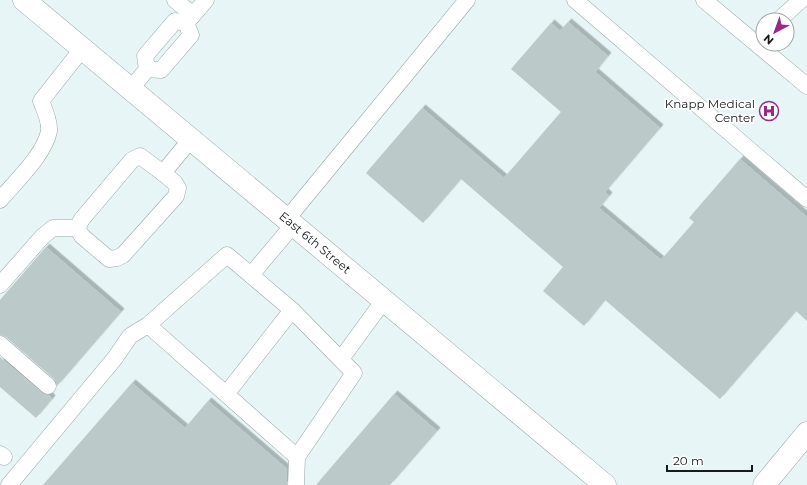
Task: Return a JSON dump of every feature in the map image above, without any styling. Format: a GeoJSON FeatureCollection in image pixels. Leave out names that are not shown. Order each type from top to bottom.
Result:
{"type":"FeatureCollection","features":[{"type":"Feature","properties":{"kind":"street","name":"East 6th Street"},"geometry":{"type":"LineString","coordinates":[[24,0],[384,300],[598,483]]}},
{"type":"Feature","properties":{"kind":"street"},"geometry":{"type":"LineString","coordinates":[[764,485],[807,433]]}},
{"type":"Feature","properties":{"kind":"lane"},"geometry":{"type":"LineString","coordinates":[[147,69],[161,70],[191,35],[189,19],[175,0]]}},
{"type":"Feature","properties":{"kind":"lane"},"geometry":{"type":"LineString","coordinates":[[131,89],[147,69],[145,56],[175,21],[189,19],[206,0]]}},
{"type":"Feature","properties":{"kind":"lane"},"geometry":{"type":"LineString","coordinates":[[250,275],[290,222],[467,0]]}},
{"type":"Feature","properties":{"kind":"lane"},"geometry":{"type":"LineString","coordinates":[[575,0],[807,199]]}},
{"type":"Feature","properties":{"kind":"lane"},"geometry":{"type":"LineString","coordinates":[[704,0],[755,35]]}},
{"type":"Feature","properties":{"kind":"lane"},"geometry":{"type":"LineString","coordinates":[[788,12],[801,0]]}},
{"type":"Feature","properties":{"kind":"lane"},"geometry":{"type":"LineString","coordinates":[[0,200],[40,152],[49,130],[45,110],[40,100],[82,48]]}},
{"type":"Feature","properties":{"kind":"lane"},"geometry":{"type":"LineString","coordinates":[[773,52],[807,86]]}},
{"type":"Feature","properties":{"kind":"lane"},"geometry":{"type":"LineString","coordinates":[[163,173],[191,139]]}},
{"type":"Feature","properties":{"kind":"lane"},"geometry":{"type":"LineString","coordinates":[[140,156],[175,183],[178,188],[176,196],[123,255],[117,258],[109,260],[82,236],[78,228],[82,219],[136,157],[140,156]]}},
{"type":"Feature","properties":{"kind":"lane"},"geometry":{"type":"LineString","coordinates":[[0,285],[42,237],[53,228],[78,228]]}},
{"type":"Feature","properties":{"kind":"lane"},"geometry":{"type":"LineString","coordinates":[[9,485],[115,358],[130,336],[148,325],[227,255],[292,310],[354,373],[297,457],[296,485]]}},
{"type":"Feature","properties":{"kind":"lane"},"geometry":{"type":"LineString","coordinates":[[340,359],[384,300]]}},
{"type":"Feature","properties":{"kind":"lane"},"geometry":{"type":"LineString","coordinates":[[227,393],[292,310]]}},
{"type":"Feature","properties":{"kind":"lane"},"geometry":{"type":"LineString","coordinates":[[148,325],[227,393],[297,457]]}},
{"type":"Feature","properties":{"kind":"lane"},"geometry":{"type":"LineString","coordinates":[[0,344],[48,386]]}},
{"type":"Feature","properties":{"kind":"building"},"geometry":{"type":"Polygon","coordinates":[[[568,22],[608,56],[595,72],[660,128],[605,192],[609,196],[599,208],[661,260],[694,222],[689,218],[740,159],[807,217],[807,321],[796,311],[720,399],[605,300],[584,326],[543,291],[563,267],[461,179],[423,223],[366,173],[422,108],[504,178],[561,112],[511,69],[551,23],[560,31],[568,22]]]}},
{"type":"Feature","properties":{"kind":"building"},"geometry":{"type":"Polygon","coordinates":[[[46,247],[121,312],[57,386],[54,379],[6,337],[0,335],[0,300],[46,247]]]}},
{"type":"Feature","properties":{"kind":"building"},"geometry":{"type":"Polygon","coordinates":[[[0,357],[42,393],[49,395],[52,399],[36,418],[0,387],[0,357]]]}},
{"type":"Feature","properties":{"kind":"building"},"geometry":{"type":"Polygon","coordinates":[[[132,383],[185,428],[208,401],[287,469],[287,485],[43,485],[132,383]]]}},
{"type":"Feature","properties":{"kind":"building"},"geometry":{"type":"Polygon","coordinates":[[[394,394],[437,431],[390,485],[316,485],[394,394]]]}},
{"type":"Feature","properties":{"kind":"place","name":"Knapp Medical Center"},"geometry":{"type":"Point","coordinates":[769,111]}}]}
